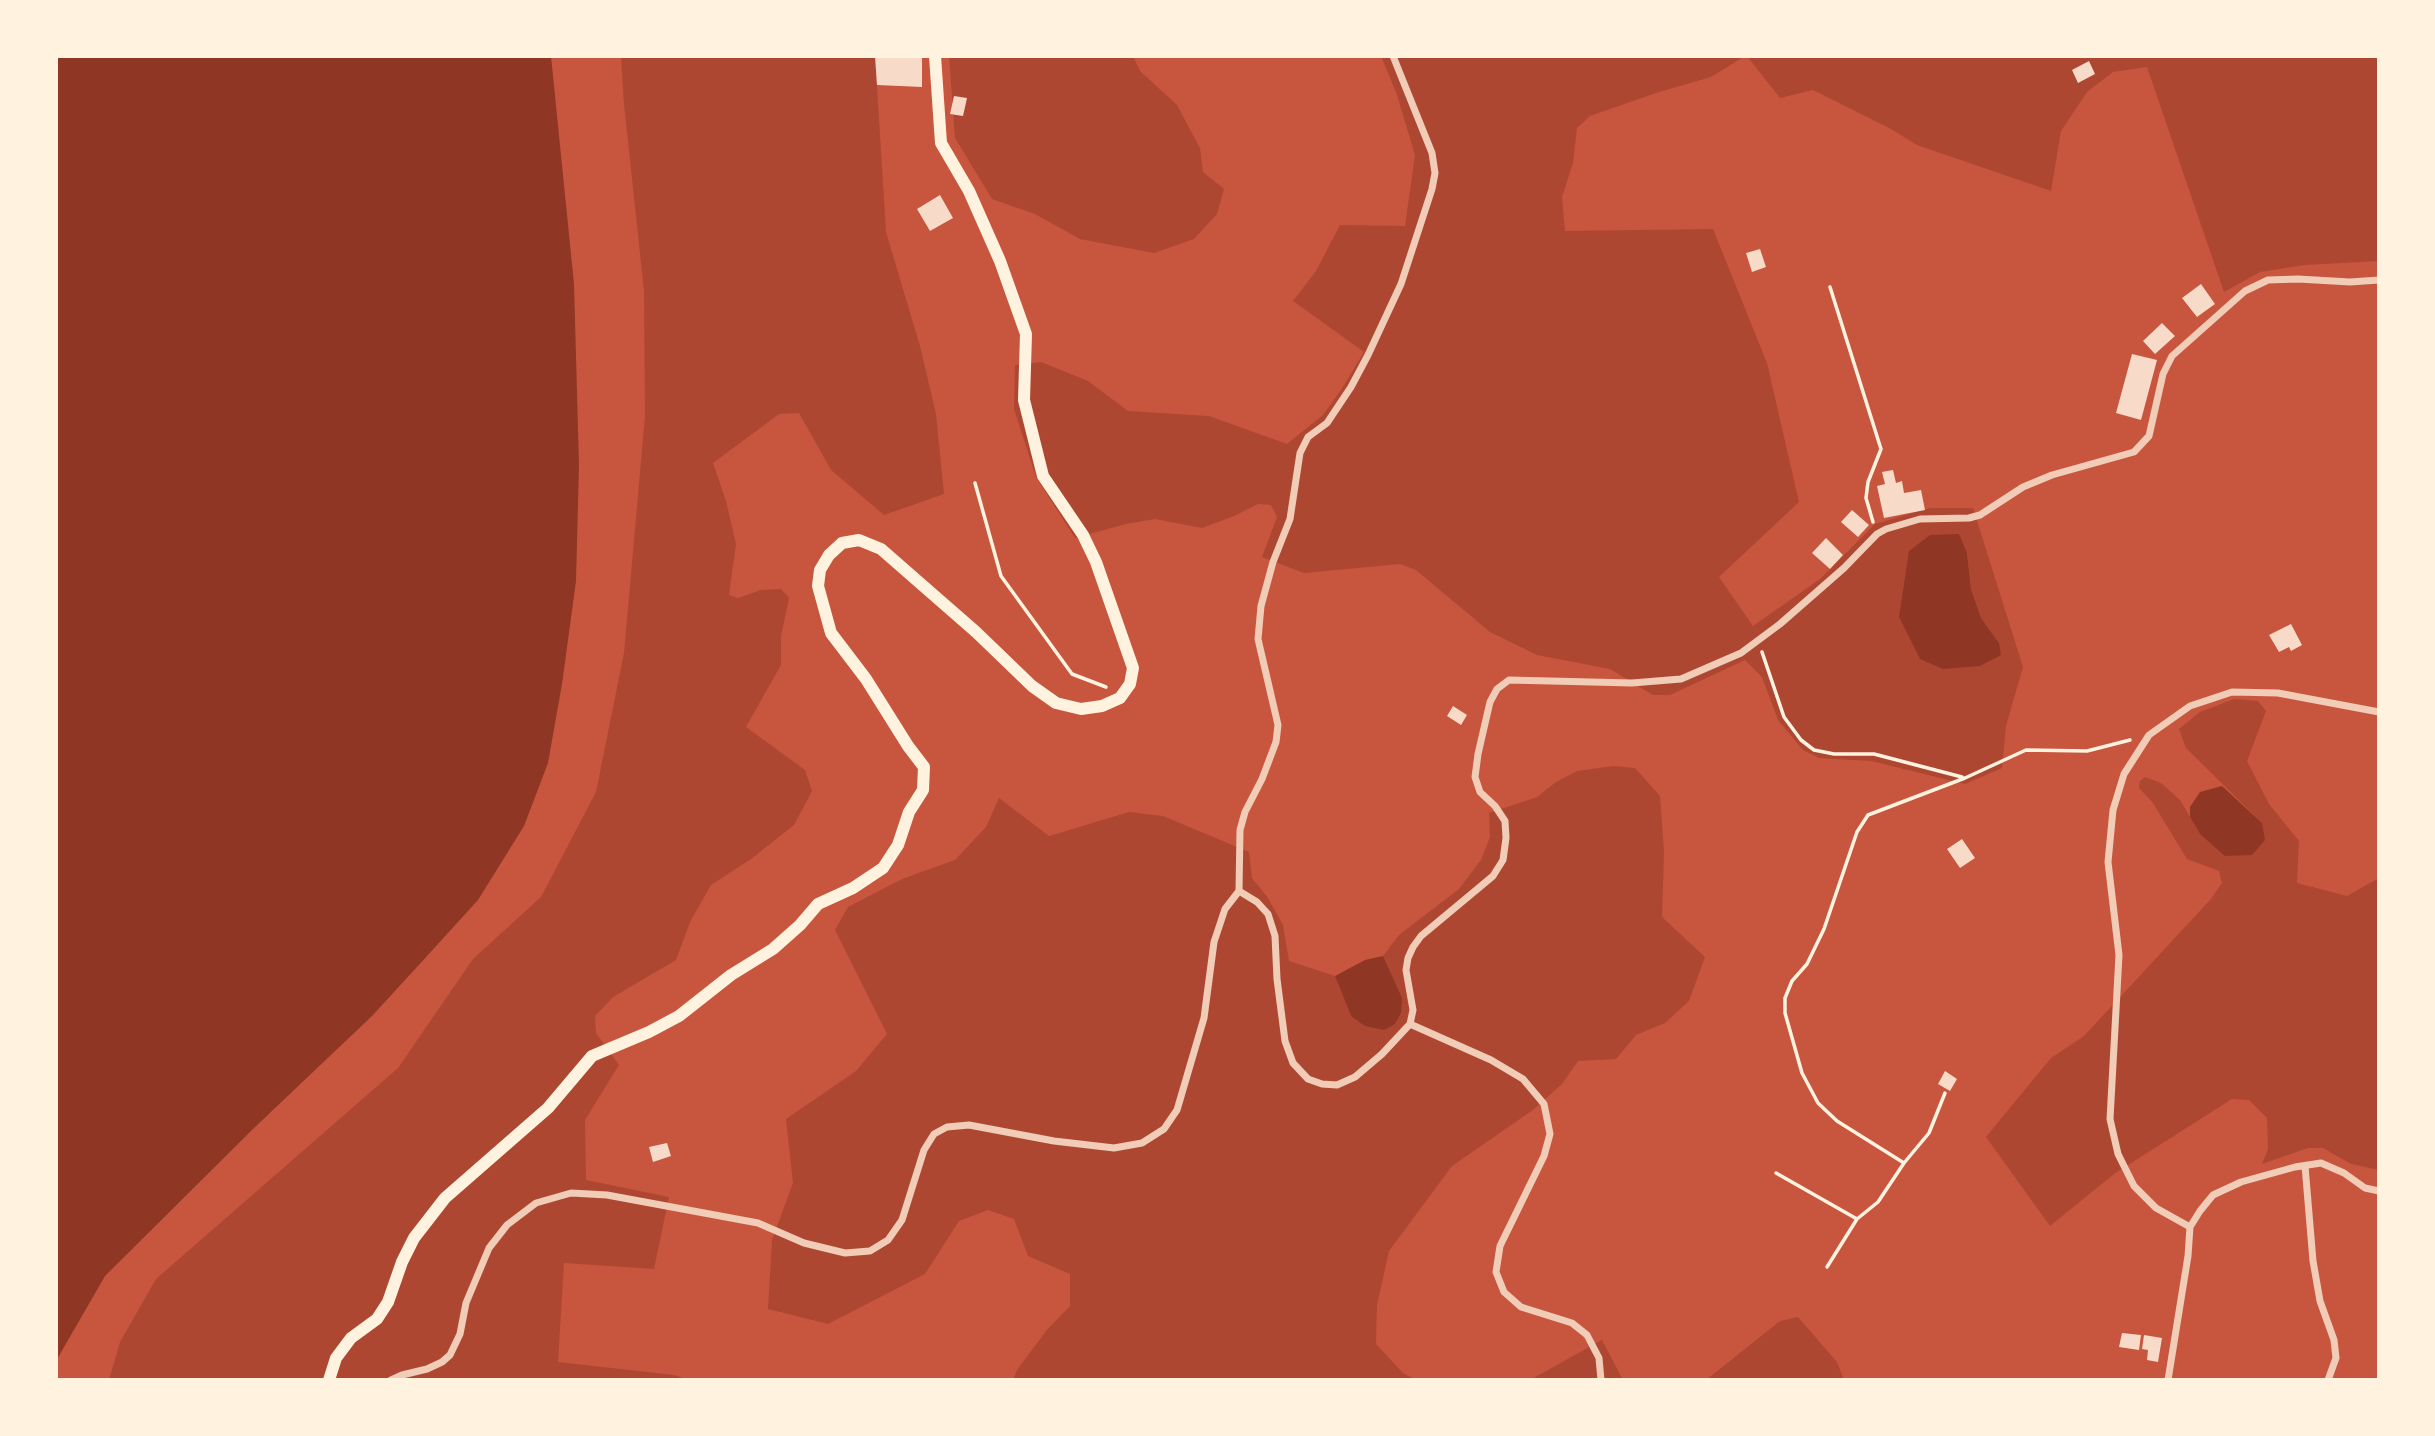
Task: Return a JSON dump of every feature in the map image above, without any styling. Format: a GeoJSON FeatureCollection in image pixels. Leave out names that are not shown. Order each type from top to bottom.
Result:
{"type":"FeatureCollection","features":[{"type":"Feature","properties":{"kind":"main road"},"geometry":{"type":"LineString","coordinates":[[329,1380],[335,1358],[351,1338],[377,1319],[388,1302],[414,1238],[445,1198],[548,1108],[592,1056],[679,1016],[731,975],[773,949],[800,925],[818,904],[853,888],[883,868],[898,845],[909,812],[923,790],[924,767],[866,679],[831,633],[818,586],[820,570],[829,555],[842,543],[859,540],[881,549],[976,632],[1032,686],[1056,703],[1082,709],[1102,706],[1120,698],[1130,684],[1133,668],[1096,562],[1083,535],[1043,476],[1024,400],[1026,334],[1000,261],[969,191],[941,143],[935,56]]}},
{"type":"Feature","properties":{"kind":"street"},"geometry":{"type":"LineString","coordinates":[[391,1380],[427,1369],[450,1355],[460,1334],[467,1303],[489,1248],[507,1224],[536,1203],[571,1193],[607,1195],[758,1223],[804,1243],[845,1253],[870,1251],[888,1240],[902,1220],[924,1150],[934,1134],[947,1126],[969,1125],[1054,1141],[1114,1148],[1142,1143],[1164,1129],[1177,1110],[1204,1018],[1214,942],[1225,909],[1239,891],[1240,831],[1245,812],[1276,743],[1278,725],[1258,639],[1261,606],[1273,562],[1290,519],[1300,453],[1308,437],[1327,423],[1368,355],[1401,284],[1432,190],[1435,173],[1432,153],[1393,56]]}},
{"type":"Feature","properties":{"kind":"street"},"geometry":{"type":"LineString","coordinates":[[1239,891],[1257,902],[1268,914],[1275,936],[1285,1041],[1293,1063],[1308,1079],[1322,1084],[1337,1085],[1355,1077],[1382,1054],[1410,1024],[1413,1010],[1406,970],[1413,947],[1421,936],[1493,876],[1503,860],[1505,821],[1495,806],[1480,792],[1475,777],[1490,702],[1497,689],[1509,680],[1632,683],[1681,679],[1741,653],[1780,624],[1844,568],[1877,534],[1902,523],[1920,519],[1969,518],[1980,515],[2023,487],[2052,475],[2134,452],[2149,436],[2163,374],[2172,356],[2245,290],[2267,280],[2379,280]]}},
{"type":"Feature","properties":{"kind":"street"},"geometry":{"type":"LineString","coordinates":[[2190,1227],[2156,1208],[2134,1186],[2118,1154],[2110,1119],[2119,969],[2108,862],[2113,810],[2124,774],[2149,735],[2190,706],[2232,692],[2278,692],[2379,712]]}},
{"type":"Feature","properties":{"kind":"street"},"geometry":{"type":"LineString","coordinates":[[1410,1024],[1491,1060],[1523,1079],[1544,1104],[1550,1134],[1544,1156],[1500,1246],[1496,1272],[1504,1292],[1521,1307],[1572,1323],[1587,1335],[1599,1358],[1601,1380]]}},
{"type":"Feature","properties":{"kind":"street"},"geometry":{"type":"LineString","coordinates":[[2168,1380],[2188,1256],[2190,1227],[2213,1195],[2241,1182],[2321,1163],[2344,1173],[2365,1188],[2379,1191]]}},
{"type":"Feature","properties":{"kind":"street"},"geometry":{"type":"LineString","coordinates":[[2305,1166],[2313,1261],[2320,1301],[2334,1340],[2336,1358],[2328,1380]]}},
{"type":"Feature","properties":{"kind":"path"},"geometry":{"type":"LineString","coordinates":[[1830,287],[1881,449],[1868,482],[1866,498],[1877,534]]}},
{"type":"Feature","properties":{"kind":"path"},"geometry":{"type":"LineString","coordinates":[[975,483],[1001,576],[1072,674],[1124,693]]}},
{"type":"Feature","properties":{"kind":"path"},"geometry":{"type":"LineString","coordinates":[[1758,640],[1784,717],[1801,740],[1814,750],[1833,754],[1874,754],[1965,778]]}},
{"type":"Feature","properties":{"kind":"path"},"geometry":{"type":"LineString","coordinates":[[1904,1163],[1838,1121],[1818,1103],[1802,1073],[1785,1013],[1785,998],[1792,981],[1807,964],[1824,929],[1857,832],[1868,815],[1965,778],[2026,750],[2087,751],[2149,735]]}},
{"type":"Feature","properties":{"kind":"path"},"geometry":{"type":"LineString","coordinates":[[1827,1267],[1857,1219],[1878,1202],[1904,1163],[1929,1133],[1945,1093]]}},
{"type":"Feature","properties":{"kind":"path"},"geometry":{"type":"LineString","coordinates":[[1776,1172],[1857,1219]]}},
{"type":"Feature","properties":{"kind":"shaded area"},"geometry":{"type":"Polygon","coordinates":[[[56,56],[551,56],[574,284],[579,465],[576,581],[562,684],[548,763],[524,826],[478,900],[372,1016],[105,1276],[56,1361],[56,56]]]}},
{"type":"Feature","properties":{"kind":"shaded area"},"geometry":{"type":"Polygon","coordinates":[[[621,56],[875,56],[886,232],[920,346],[936,414],[944,494],[884,515],[831,470],[799,413],[779,414],[713,463],[726,501],[736,544],[729,595],[738,598],[761,590],[781,589],[789,598],[781,636],[781,665],[746,727],[805,770],[812,791],[794,825],[751,859],[711,885],[690,922],[676,960],[613,997],[595,1016],[596,1033],[619,1065],[585,1120],[586,1180],[669,1197],[654,1269],[564,1263],[558,1362],[674,1375],[689,1380],[109,1380],[120,1342],[156,1279],[398,1068],[473,959],[541,897],[596,792],[624,653],[645,416],[644,291],[621,56]]]}},
{"type":"Feature","properties":{"kind":"shaded area"},"geometry":{"type":"Polygon","coordinates":[[[949,56],[1133,56],[1140,71],[1177,105],[1200,148],[1203,172],[1224,189],[1217,214],[1194,239],[1154,253],[1080,239],[1035,214],[992,199],[955,138],[949,56]]]}},
{"type":"Feature","properties":{"kind":"shaded area"},"geometry":{"type":"Polygon","coordinates":[[[1381,56],[1745,56],[1711,77],[1590,116],[1577,128],[1573,163],[1562,197],[1565,231],[1713,229],[1767,363],[1799,502],[1719,577],[1753,626],[1820,579],[1875,524],[1930,508],[1973,508],[2023,667],[2006,726],[2002,768],[1965,784],[1871,761],[1819,758],[1803,750],[1778,720],[1762,677],[1745,660],[1670,695],[1653,695],[1610,669],[1537,655],[1490,632],[1416,570],[1400,564],[1304,573],[1262,557],[1277,517],[1271,505],[1258,504],[1202,528],[1155,519],[1075,538],[1036,477],[1014,409],[1015,365],[1041,362],[1088,381],[1128,411],[1209,416],[1287,444],[1323,415],[1364,352],[1293,301],[1316,271],[1340,225],[1405,226],[1415,155],[1397,95],[1381,56]],[[1909,551],[1999,643],[1981,618],[1971,589],[1967,553],[1909,551]]]}},
{"type":"Feature","properties":{"kind":"shaded area"},"geometry":{"type":"Polygon","coordinates":[[[1747,56],[2379,56],[2379,261],[2305,265],[2260,272],[2224,292],[2147,67],[2113,72],[2087,92],[2061,131],[2051,191],[1917,145],[1813,90],[1780,98],[1747,56]]]}},
{"type":"Feature","properties":{"kind":"shaded area"},"geometry":{"type":"Polygon","coordinates":[[[1959,534],[1967,553],[1971,589],[1981,618],[1999,643],[2001,655],[1980,666],[1943,669],[1920,659],[1899,617],[1909,551],[1930,535],[1959,534]]]}},
{"type":"Feature","properties":{"kind":"shaded area"},"geometry":{"type":"Polygon","coordinates":[[[2234,699],[2258,701],[2266,711],[2247,761],[2269,804],[2299,841],[2297,883],[2347,896],[2379,878],[2379,1170],[2351,1164],[2323,1148],[2308,1148],[2262,1164],[2268,1149],[2267,1118],[2249,1100],[2232,1099],[2114,1174],[2050,1226],[1986,1137],[2051,1058],[2084,1036],[2211,899],[2222,883],[2219,871],[2187,859],[2153,803],[2139,788],[2140,781],[2145,777],[2161,783],[2180,800],[2200,834],[2262,823],[2186,748],[2179,729],[2200,712],[2234,699]]]}},
{"type":"Feature","properties":{"kind":"shaded area"},"geometry":{"type":"Polygon","coordinates":[[[1613,766],[1635,768],[1660,796],[1664,852],[1662,917],[1705,957],[1689,1001],[1665,1023],[1636,1035],[1616,1059],[1578,1061],[1562,1084],[1533,1110],[1452,1166],[1389,1251],[1377,1305],[1376,1344],[1403,1373],[1416,1380],[1013,1380],[1017,1370],[1046,1331],[1070,1306],[1070,1274],[1028,1256],[1014,1219],[988,1210],[959,1221],[925,1274],[828,1324],[768,1309],[772,1240],[793,1183],[786,1119],[856,1071],[887,1034],[835,930],[848,907],[902,879],[955,860],[986,827],[999,798],[1049,836],[1129,812],[1163,816],[1249,852],[1252,878],[1268,898],[1283,925],[1289,961],[1335,976],[1351,1016],[1402,999],[1383,956],[1399,935],[1459,889],[1481,860],[1490,837],[1489,813],[1537,797],[1556,782],[1577,771],[1613,766]]]}},
{"type":"Feature","properties":{"kind":"shaded area"},"geometry":{"type":"Polygon","coordinates":[[[2222,786],[2262,823],[2265,840],[2252,855],[2225,856],[2200,834],[2190,817],[2190,807],[2200,792],[2222,786]]]}},
{"type":"Feature","properties":{"kind":"shaded area"},"geometry":{"type":"Polygon","coordinates":[[[1383,956],[1402,998],[1401,1013],[1395,1024],[1384,1030],[1365,1026],[1351,1016],[1335,976],[1365,960],[1383,956]]]}},
{"type":"Feature","properties":{"kind":"shaded area"},"geometry":{"type":"Polygon","coordinates":[[[1798,1317],[1837,1362],[1844,1380],[1706,1380],[1780,1321],[1798,1317]]]}},
{"type":"Feature","properties":{"kind":"shaded area"},"geometry":{"type":"Polygon","coordinates":[[[1602,1340],[1622,1378],[1635,1380],[1530,1380],[1602,1340]]]}},
{"type":"Feature","properties":{"kind":"building"},"geometry":{"type":"Polygon","coordinates":[[[875,56],[922,56],[922,87],[877,85],[875,56]]]}},
{"type":"Feature","properties":{"kind":"building"},"geometry":{"type":"Polygon","coordinates":[[[2089,61],[2095,74],[2078,83],[2072,70],[2089,61]]]}},
{"type":"Feature","properties":{"kind":"building"},"geometry":{"type":"Polygon","coordinates":[[[954,96],[967,98],[963,116],[950,114],[954,96]]]}},
{"type":"Feature","properties":{"kind":"building"},"geometry":{"type":"Polygon","coordinates":[[[940,195],[953,218],[930,231],[917,209],[940,195]]]}},
{"type":"Feature","properties":{"kind":"building"},"geometry":{"type":"Polygon","coordinates":[[[1760,249],[1766,267],[1752,272],[1746,253],[1760,249]]]}},
{"type":"Feature","properties":{"kind":"building"},"geometry":{"type":"Polygon","coordinates":[[[2201,284],[2215,304],[2197,317],[2182,298],[2201,284]]]}},
{"type":"Feature","properties":{"kind":"building"},"geometry":{"type":"Polygon","coordinates":[[[2162,323],[2175,336],[2155,354],[2143,341],[2162,323]]]}},
{"type":"Feature","properties":{"kind":"building"},"geometry":{"type":"Polygon","coordinates":[[[2132,354],[2157,360],[2141,420],[2116,413],[2132,354]]]}},
{"type":"Feature","properties":{"kind":"building"},"geometry":{"type":"Polygon","coordinates":[[[1893,470],[1896,483],[1902,481],[1904,493],[1921,490],[1925,510],[1884,518],[1877,486],[1885,484],[1882,472],[1893,470]]]}},
{"type":"Feature","properties":{"kind":"building"},"geometry":{"type":"Polygon","coordinates":[[[1852,510],[1869,525],[1858,537],[1841,522],[1852,510]]]}},
{"type":"Feature","properties":{"kind":"building"},"geometry":{"type":"Polygon","coordinates":[[[1826,538],[1843,555],[1830,569],[1812,553],[1826,538]]]}},
{"type":"Feature","properties":{"kind":"building"},"geometry":{"type":"Polygon","coordinates":[[[2291,624],[2302,645],[2291,651],[2289,647],[2279,652],[2269,635],[2291,624]]]}},
{"type":"Feature","properties":{"kind":"building"},"geometry":{"type":"Polygon","coordinates":[[[1453,706],[1467,715],[1461,725],[1447,716],[1453,706]]]}},
{"type":"Feature","properties":{"kind":"building"},"geometry":{"type":"Polygon","coordinates":[[[1962,839],[1975,858],[1960,868],[1947,849],[1962,839]]]}},
{"type":"Feature","properties":{"kind":"building"},"geometry":{"type":"Polygon","coordinates":[[[1945,1071],[1957,1079],[1950,1091],[1938,1084],[1945,1071]]]}},
{"type":"Feature","properties":{"kind":"building"},"geometry":{"type":"Polygon","coordinates":[[[667,1143],[671,1156],[653,1162],[649,1147],[667,1143]]]}},
{"type":"Feature","properties":{"kind":"building"},"geometry":{"type":"Polygon","coordinates":[[[2122,1333],[2141,1335],[2139,1350],[2119,1347],[2122,1333]]]}},
{"type":"Feature","properties":{"kind":"building"},"geometry":{"type":"Polygon","coordinates":[[[2144,1335],[2162,1338],[2158,1362],[2147,1360],[2148,1350],[2142,1349],[2144,1335]]]}}]}
